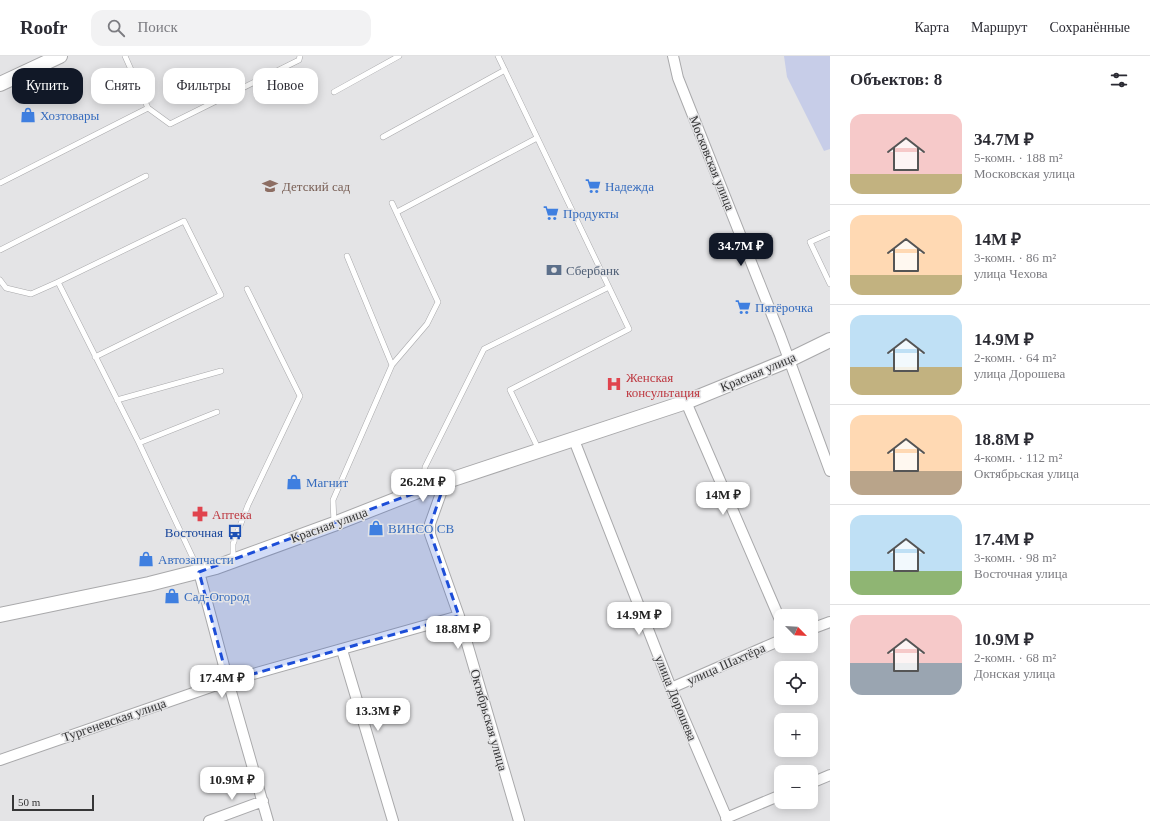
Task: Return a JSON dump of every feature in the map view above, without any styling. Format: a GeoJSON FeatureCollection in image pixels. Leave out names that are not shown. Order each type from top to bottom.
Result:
{"type":"FeatureCollection","features":[{"type":"Feature","properties":{"kind":"street"},"geometry":{"type":"LineString","coordinates":[[0,84],[59,56]]}},
{"type":"Feature","properties":{"kind":"street","name":"Московская улица"},"geometry":{"type":"LineString","coordinates":[[673,56],[678,78],[789,360],[830,471]]}},
{"type":"Feature","properties":{"kind":"street","name":"Красная улица"},"geometry":{"type":"LineString","coordinates":[[0,615],[199,572],[334,524],[424,489],[686,402],[789,360],[830,340]]}},
{"type":"Feature","properties":{"kind":"street"},"geometry":{"type":"LineString","coordinates":[[686,402],[775,609]]}},
{"type":"Feature","properties":{"kind":"street","name":"улица Дорошева"},"geometry":{"type":"LineString","coordinates":[[574,440],[671,688],[727,820]]}},
{"type":"Feature","properties":{"kind":"street","name":"Октябрьская улица"},"geometry":{"type":"LineString","coordinates":[[445,482],[431,519],[429,529],[430,534],[459,616],[519,821]]}},
{"type":"Feature","properties":{"kind":"street"},"geometry":{"type":"LineString","coordinates":[[199,572],[268,821]]}},
{"type":"Feature","properties":{"kind":"street","name":"Тургеневская улица"},"geometry":{"type":"LineString","coordinates":[[0,760],[228,681],[459,616]]}},
{"type":"Feature","properties":{"kind":"street"},"geometry":{"type":"LineString","coordinates":[[818,626],[830,622]]}},
{"type":"Feature","properties":{"kind":"street","name":"улица Шахтёра"},"geometry":{"type":"LineString","coordinates":[[671,688],[774,643]]}},
{"type":"Feature","properties":{"kind":"street"},"geometry":{"type":"LineString","coordinates":[[342,650],[393,821]]}},
{"type":"Feature","properties":{"kind":"street"},"geometry":{"type":"LineString","coordinates":[[818,780],[830,775]]}},
{"type":"Feature","properties":{"kind":"street"},"geometry":{"type":"LineString","coordinates":[[727,820],[774,798]]}},
{"type":"Feature","properties":{"kind":"street"},"geometry":{"type":"LineString","coordinates":[[210,821],[262,801]]}},
{"type":"Feature","properties":{"kind":"lane"},"geometry":{"type":"LineString","coordinates":[[125,56],[148,108],[170,124],[299,60],[300,56]]}},
{"type":"Feature","properties":{"kind":"lane"},"geometry":{"type":"LineString","coordinates":[[334,92],[399,56]]}},
{"type":"Feature","properties":{"kind":"lane"},"geometry":{"type":"LineString","coordinates":[[498,56],[629,329],[510,390],[540,451]]}},
{"type":"Feature","properties":{"kind":"lane"},"geometry":{"type":"LineString","coordinates":[[383,136],[505,70]]}},
{"type":"Feature","properties":{"kind":"lane"},"geometry":{"type":"LineString","coordinates":[[0,183],[148,108]]}},
{"type":"Feature","properties":{"kind":"lane"},"geometry":{"type":"LineString","coordinates":[[397,212],[537,138]]}},
{"type":"Feature","properties":{"kind":"lane"},"geometry":{"type":"LineString","coordinates":[[0,250],[146,176]]}},
{"type":"Feature","properties":{"kind":"lane"},"geometry":{"type":"LineString","coordinates":[[334,524],[333,500],[392,365],[427,324],[438,302],[392,203]]}},
{"type":"Feature","properties":{"kind":"lane"},"geometry":{"type":"LineString","coordinates":[[0,280],[6,288],[31,294],[184,221],[221,295],[95,357]]}},
{"type":"Feature","properties":{"kind":"lane"},"geometry":{"type":"LineString","coordinates":[[830,233],[810,242],[830,284]]}},
{"type":"Feature","properties":{"kind":"lane"},"geometry":{"type":"LineString","coordinates":[[347,256],[392,365]]}},
{"type":"Feature","properties":{"kind":"lane"},"geometry":{"type":"LineString","coordinates":[[58,282],[116,400],[139,443],[199,572]]}},
{"type":"Feature","properties":{"kind":"lane"},"geometry":{"type":"LineString","coordinates":[[424,489],[425,467],[484,349],[609,287]]}},
{"type":"Feature","properties":{"kind":"lane"},"geometry":{"type":"LineString","coordinates":[[234,560],[233,544],[248,505],[300,396],[247,289]]}},
{"type":"Feature","properties":{"kind":"lane"},"geometry":{"type":"LineString","coordinates":[[116,400],[221,371]]}},
{"type":"Feature","properties":{"kind":"lane"},"geometry":{"type":"LineString","coordinates":[[139,443],[216,412]]}},
{"type":"Feature","properties":{"kind":"highlighted area"},"geometry":{"type":"Polygon","coordinates":[[[445,482],[429,529],[459,616],[228,681],[199,572],[445,482]]]}},
{"type":"Feature","properties":{"kind":"shaded area"},"geometry":{"type":"Polygon","coordinates":[[[784,56],[830,56],[830,149],[824,151],[787,77],[784,56]]]}},
{"type":"Feature","properties":{"kind":"place","name":"Хозтовары"},"geometry":{"type":"Point","coordinates":[28,115]}},
{"type":"Feature","properties":{"kind":"place","name":"Детский сад"},"geometry":{"type":"Point","coordinates":[270,186]}},
{"type":"Feature","properties":{"kind":"place","name":"Надежда"},"geometry":{"type":"Point","coordinates":[593,186]}},
{"type":"Feature","properties":{"kind":"place","name":"Продукты"},"geometry":{"type":"Point","coordinates":[551,213]}},
{"type":"Feature","properties":{"kind":"place","name":"Сбербанк"},"geometry":{"type":"Point","coordinates":[554,270]}},
{"type":"Feature","properties":{"kind":"place","name":"Пятёрочка"},"geometry":{"type":"Point","coordinates":[743,307]}},
{"type":"Feature","properties":{"kind":"place","name":"Женская консультация"},"geometry":{"type":"Point","coordinates":[614,384]}},
{"type":"Feature","properties":{"kind":"place","name":"Магнит"},"geometry":{"type":"Point","coordinates":[294,482]}},
{"type":"Feature","properties":{"kind":"place","name":"Аптека"},"geometry":{"type":"Point","coordinates":[200,514]}},
{"type":"Feature","properties":{"kind":"place","name":"ВИНСО СВ"},"geometry":{"type":"Point","coordinates":[376,528]}},
{"type":"Feature","properties":{"kind":"place","name":"Восточная"},"geometry":{"type":"Point","coordinates":[235,532]}},
{"type":"Feature","properties":{"kind":"place","name":"Автозапчасти"},"geometry":{"type":"Point","coordinates":[146,559]}},
{"type":"Feature","properties":{"kind":"place","name":"Сад-Огород"},"geometry":{"type":"Point","coordinates":[172,596]}}]}
